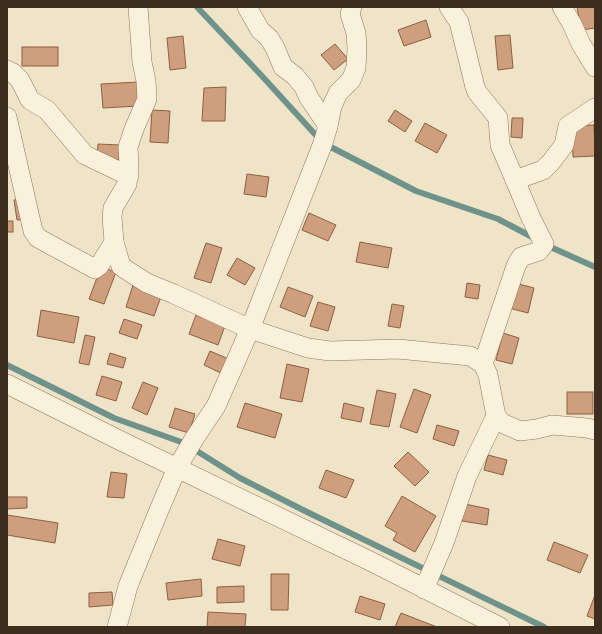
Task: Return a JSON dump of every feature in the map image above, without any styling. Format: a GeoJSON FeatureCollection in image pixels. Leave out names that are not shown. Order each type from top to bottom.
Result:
{"type":"FeatureCollection","features":[{"type":"Feature","properties":{"kind":"street"},"geometry":{"type":"LineString","coordinates":[[138,7],[142,62],[146,80],[147,99],[128,147],[127,184],[113,208],[112,217],[114,242],[121,266],[132,275],[147,283],[250,329],[308,348],[330,351],[398,348],[470,356],[483,364],[488,375],[496,416],[502,423],[520,431],[537,429],[552,424],[595,430]]}},
{"type":"Feature","properties":{"kind":"street"},"geometry":{"type":"LineString","coordinates":[[247,7],[260,30],[269,38],[275,48],[283,67],[304,87],[309,98],[328,126]]}},
{"type":"Feature","properties":{"kind":"street"},"geometry":{"type":"LineString","coordinates":[[117,627],[131,579],[177,468],[216,406],[250,329],[323,143],[332,106],[338,93],[351,80],[356,68],[358,48],[356,33],[350,14],[352,7]]}},
{"type":"Feature","properties":{"kind":"street"},"geometry":{"type":"LineString","coordinates":[[449,7],[459,22],[477,92],[498,118],[500,145],[530,218],[544,244],[539,251],[522,257],[516,266],[483,364]]}},
{"type":"Feature","properties":{"kind":"street"},"geometry":{"type":"LineString","coordinates":[[562,7],[595,67]]}},
{"type":"Feature","properties":{"kind":"street"},"geometry":{"type":"LineString","coordinates":[[7,70],[13,73],[20,80],[30,100],[48,110],[85,155],[128,176]]}},
{"type":"Feature","properties":{"kind":"street"},"geometry":{"type":"LineString","coordinates":[[515,180],[543,170],[560,152],[564,144],[568,126],[595,108]]}},
{"type":"Feature","properties":{"kind":"street"},"geometry":{"type":"LineString","coordinates":[[9,129],[33,231],[38,238],[95,269],[99,266],[114,242]]}},
{"type":"Feature","properties":{"kind":"street"},"geometry":{"type":"LineString","coordinates":[[7,384],[177,468],[357,554],[500,627]]}},
{"type":"Feature","properties":{"kind":"street"},"geometry":{"type":"LineString","coordinates":[[424,589],[444,543],[467,476],[496,416]]}},
{"type":"Feature","properties":{"kind":"building"},"geometry":{"type":"Polygon","coordinates":[[[577,7],[595,7],[595,28],[581,30],[577,7]]]}},
{"type":"Feature","properties":{"kind":"building"},"geometry":{"type":"Polygon","coordinates":[[[426,20],[431,37],[404,46],[398,30],[426,20]]]}},
{"type":"Feature","properties":{"kind":"building"},"geometry":{"type":"Polygon","coordinates":[[[510,35],[513,68],[498,70],[495,36],[510,35]]]}},
{"type":"Feature","properties":{"kind":"building"},"geometry":{"type":"Polygon","coordinates":[[[183,36],[186,68],[170,70],[167,38],[183,36]]]}},
{"type":"Feature","properties":{"kind":"building"},"geometry":{"type":"Polygon","coordinates":[[[335,44],[348,59],[334,70],[321,55],[335,44]]]}},
{"type":"Feature","properties":{"kind":"building"},"geometry":{"type":"Polygon","coordinates":[[[22,47],[58,47],[58,66],[22,66],[22,47]]]}},
{"type":"Feature","properties":{"kind":"building"},"geometry":{"type":"Polygon","coordinates":[[[139,82],[139,106],[103,108],[101,84],[139,82]]]}},
{"type":"Feature","properties":{"kind":"building"},"geometry":{"type":"Polygon","coordinates":[[[226,87],[225,121],[202,121],[204,88],[226,87]]]}},
{"type":"Feature","properties":{"kind":"building"},"geometry":{"type":"Polygon","coordinates":[[[152,110],[170,111],[168,143],[150,142],[152,110]]]}},
{"type":"Feature","properties":{"kind":"building"},"geometry":{"type":"Polygon","coordinates":[[[395,110],[412,121],[405,132],[388,121],[395,110]]]}},
{"type":"Feature","properties":{"kind":"building"},"geometry":{"type":"Polygon","coordinates":[[[512,118],[523,118],[522,138],[511,137],[512,118]]]}},
{"type":"Feature","properties":{"kind":"building"},"geometry":{"type":"Polygon","coordinates":[[[425,123],[447,135],[437,153],[415,141],[425,123]]]}},
{"type":"Feature","properties":{"kind":"building"},"geometry":{"type":"Polygon","coordinates":[[[594,125],[595,156],[573,157],[572,126],[594,125]]]}},
{"type":"Feature","properties":{"kind":"building"},"geometry":{"type":"Polygon","coordinates":[[[98,144],[120,145],[119,160],[97,158],[98,144]]]}},
{"type":"Feature","properties":{"kind":"building"},"geometry":{"type":"Polygon","coordinates":[[[247,174],[269,177],[266,197],[244,194],[247,174]]]}},
{"type":"Feature","properties":{"kind":"building"},"geometry":{"type":"Polygon","coordinates":[[[25,199],[28,219],[17,220],[14,200],[25,199]]]}},
{"type":"Feature","properties":{"kind":"building"},"geometry":{"type":"Polygon","coordinates":[[[309,213],[336,225],[328,241],[302,230],[309,213]]]}},
{"type":"Feature","properties":{"kind":"building"},"geometry":{"type":"Polygon","coordinates":[[[7,221],[13,221],[13,232],[7,232],[7,221]]]}},
{"type":"Feature","properties":{"kind":"building"},"geometry":{"type":"Polygon","coordinates":[[[360,242],[392,248],[388,268],[356,262],[360,242]]]}},
{"type":"Feature","properties":{"kind":"building"},"geometry":{"type":"Polygon","coordinates":[[[206,243],[222,248],[211,283],[194,278],[206,243]]]}},
{"type":"Feature","properties":{"kind":"building"},"geometry":{"type":"Polygon","coordinates":[[[237,258],[255,268],[245,285],[227,275],[237,258]]]}},
{"type":"Feature","properties":{"kind":"building"},"geometry":{"type":"Polygon","coordinates":[[[101,267],[116,272],[104,304],[89,299],[101,267]]]}},
{"type":"Feature","properties":{"kind":"building"},"geometry":{"type":"Polygon","coordinates":[[[467,283],[480,285],[478,299],[465,297],[467,283]]]}},
{"type":"Feature","properties":{"kind":"building"},"geometry":{"type":"Polygon","coordinates":[[[515,283],[534,288],[528,313],[509,308],[515,283]]]}},
{"type":"Feature","properties":{"kind":"building"},"geometry":{"type":"Polygon","coordinates":[[[133,285],[162,294],[154,316],[126,307],[133,285]]]}},
{"type":"Feature","properties":{"kind":"building"},"geometry":{"type":"Polygon","coordinates":[[[288,287],[313,296],[305,317],[280,307],[288,287]]]}},
{"type":"Feature","properties":{"kind":"building"},"geometry":{"type":"Polygon","coordinates":[[[318,302],[335,307],[328,331],[310,326],[318,302]]]}},
{"type":"Feature","properties":{"kind":"building"},"geometry":{"type":"Polygon","coordinates":[[[392,304],[404,306],[400,328],[388,326],[392,304]]]}},
{"type":"Feature","properties":{"kind":"building"},"geometry":{"type":"Polygon","coordinates":[[[41,310],[79,317],[74,343],[37,336],[41,310]]]}},
{"type":"Feature","properties":{"kind":"building"},"geometry":{"type":"Polygon","coordinates":[[[196,315],[225,326],[218,345],[189,334],[196,315]]]}},
{"type":"Feature","properties":{"kind":"building"},"geometry":{"type":"Polygon","coordinates":[[[124,319],[142,325],[137,339],[119,333],[124,319]]]}},
{"type":"Feature","properties":{"kind":"building"},"geometry":{"type":"Polygon","coordinates":[[[503,333],[519,338],[512,364],[496,360],[503,333]]]}},
{"type":"Feature","properties":{"kind":"building"},"geometry":{"type":"Polygon","coordinates":[[[85,335],[95,337],[89,365],[79,363],[85,335]]]}},
{"type":"Feature","properties":{"kind":"building"},"geometry":{"type":"Polygon","coordinates":[[[210,351],[231,360],[225,375],[204,365],[210,351]]]}},
{"type":"Feature","properties":{"kind":"building"},"geometry":{"type":"Polygon","coordinates":[[[110,353],[126,358],[123,368],[107,364],[110,353]]]}},
{"type":"Feature","properties":{"kind":"building"},"geometry":{"type":"Polygon","coordinates":[[[287,364],[309,369],[302,402],[280,398],[287,364]]]}},
{"type":"Feature","properties":{"kind":"building"},"geometry":{"type":"Polygon","coordinates":[[[102,376],[122,382],[116,401],[96,395],[102,376]]]}},
{"type":"Feature","properties":{"kind":"building"},"geometry":{"type":"Polygon","coordinates":[[[143,382],[158,388],[147,415],[132,408],[143,382]]]}},
{"type":"Feature","properties":{"kind":"building"},"geometry":{"type":"Polygon","coordinates":[[[414,389],[431,395],[417,433],[400,427],[414,389]]]}},
{"type":"Feature","properties":{"kind":"building"},"geometry":{"type":"Polygon","coordinates":[[[377,390],[396,394],[389,427],[370,424],[377,390]]]}},
{"type":"Feature","properties":{"kind":"building"},"geometry":{"type":"Polygon","coordinates":[[[567,392],[593,392],[593,414],[567,414],[567,392]]]}},
{"type":"Feature","properties":{"kind":"building"},"geometry":{"type":"Polygon","coordinates":[[[245,403],[282,414],[275,438],[237,427],[245,403]]]}},
{"type":"Feature","properties":{"kind":"building"},"geometry":{"type":"Polygon","coordinates":[[[344,403],[364,408],[361,422],[341,418],[344,403]]]}},
{"type":"Feature","properties":{"kind":"building"},"geometry":{"type":"Polygon","coordinates":[[[175,408],[195,414],[189,433],[169,427],[175,408]]]}},
{"type":"Feature","properties":{"kind":"building"},"geometry":{"type":"Polygon","coordinates":[[[437,425],[459,431],[454,446],[433,439],[437,425]]]}},
{"type":"Feature","properties":{"kind":"building"},"geometry":{"type":"Polygon","coordinates":[[[408,452],[429,472],[415,486],[394,466],[408,452]]]}},
{"type":"Feature","properties":{"kind":"building"},"geometry":{"type":"Polygon","coordinates":[[[488,455],[507,460],[503,475],[484,470],[488,455]]]}},
{"type":"Feature","properties":{"kind":"building"},"geometry":{"type":"Polygon","coordinates":[[[326,470],[354,480],[346,498],[319,488],[326,470]]]}},
{"type":"Feature","properties":{"kind":"building"},"geometry":{"type":"Polygon","coordinates":[[[111,472],[127,474],[124,498],[107,497],[111,472]]]}},
{"type":"Feature","properties":{"kind":"building"},"geometry":{"type":"Polygon","coordinates":[[[402,496],[436,516],[415,552],[393,540],[397,533],[385,526],[402,496]]]}},
{"type":"Feature","properties":{"kind":"building"},"geometry":{"type":"Polygon","coordinates":[[[7,497],[27,497],[27,508],[7,509],[7,497]]]}},
{"type":"Feature","properties":{"kind":"building"},"geometry":{"type":"Polygon","coordinates":[[[465,504],[489,509],[487,525],[462,521],[465,504]]]}},
{"type":"Feature","properties":{"kind":"building"},"geometry":{"type":"Polygon","coordinates":[[[7,515],[58,523],[55,543],[7,535],[7,515]]]}},
{"type":"Feature","properties":{"kind":"building"},"geometry":{"type":"Polygon","coordinates":[[[218,539],[245,546],[240,566],[212,559],[218,539]]]}},
{"type":"Feature","properties":{"kind":"building"},"geometry":{"type":"Polygon","coordinates":[[[554,542],[588,555],[580,573],[547,560],[554,542]]]}},
{"type":"Feature","properties":{"kind":"building"},"geometry":{"type":"Polygon","coordinates":[[[271,574],[289,574],[288,610],[271,610],[271,574]]]}},
{"type":"Feature","properties":{"kind":"building"},"geometry":{"type":"Polygon","coordinates":[[[201,579],[202,596],[168,600],[166,583],[201,579]]]}},
{"type":"Feature","properties":{"kind":"building"},"geometry":{"type":"Polygon","coordinates":[[[244,586],[244,602],[217,603],[217,587],[244,586]]]}},
{"type":"Feature","properties":{"kind":"building"},"geometry":{"type":"Polygon","coordinates":[[[112,592],[113,605],[89,607],[89,593],[112,592]]]}},
{"type":"Feature","properties":{"kind":"building"},"geometry":{"type":"Polygon","coordinates":[[[595,595],[595,619],[587,616],[595,595]]]}},
{"type":"Feature","properties":{"kind":"building"},"geometry":{"type":"Polygon","coordinates":[[[360,596],[385,604],[380,620],[355,612],[360,596]]]}},
{"type":"Feature","properties":{"kind":"building"},"geometry":{"type":"Polygon","coordinates":[[[208,612],[246,614],[245,627],[207,627],[208,612]]]}},
{"type":"Feature","properties":{"kind":"building"},"geometry":{"type":"Polygon","coordinates":[[[401,613],[437,627],[395,627],[401,613]]]}},
{"type":"Feature","properties":{"kind":"waterway"},"geometry":{"type":"LineString","coordinates":[[197,7],[323,143],[416,191],[498,219],[536,239]]}},
{"type":"Feature","properties":{"kind":"waterway"},"geometry":{"type":"LineString","coordinates":[[546,245],[595,267]]}},
{"type":"Feature","properties":{"kind":"waterway"},"geometry":{"type":"LineString","coordinates":[[7,365],[114,418],[184,443],[240,478],[544,627]]}}]}
